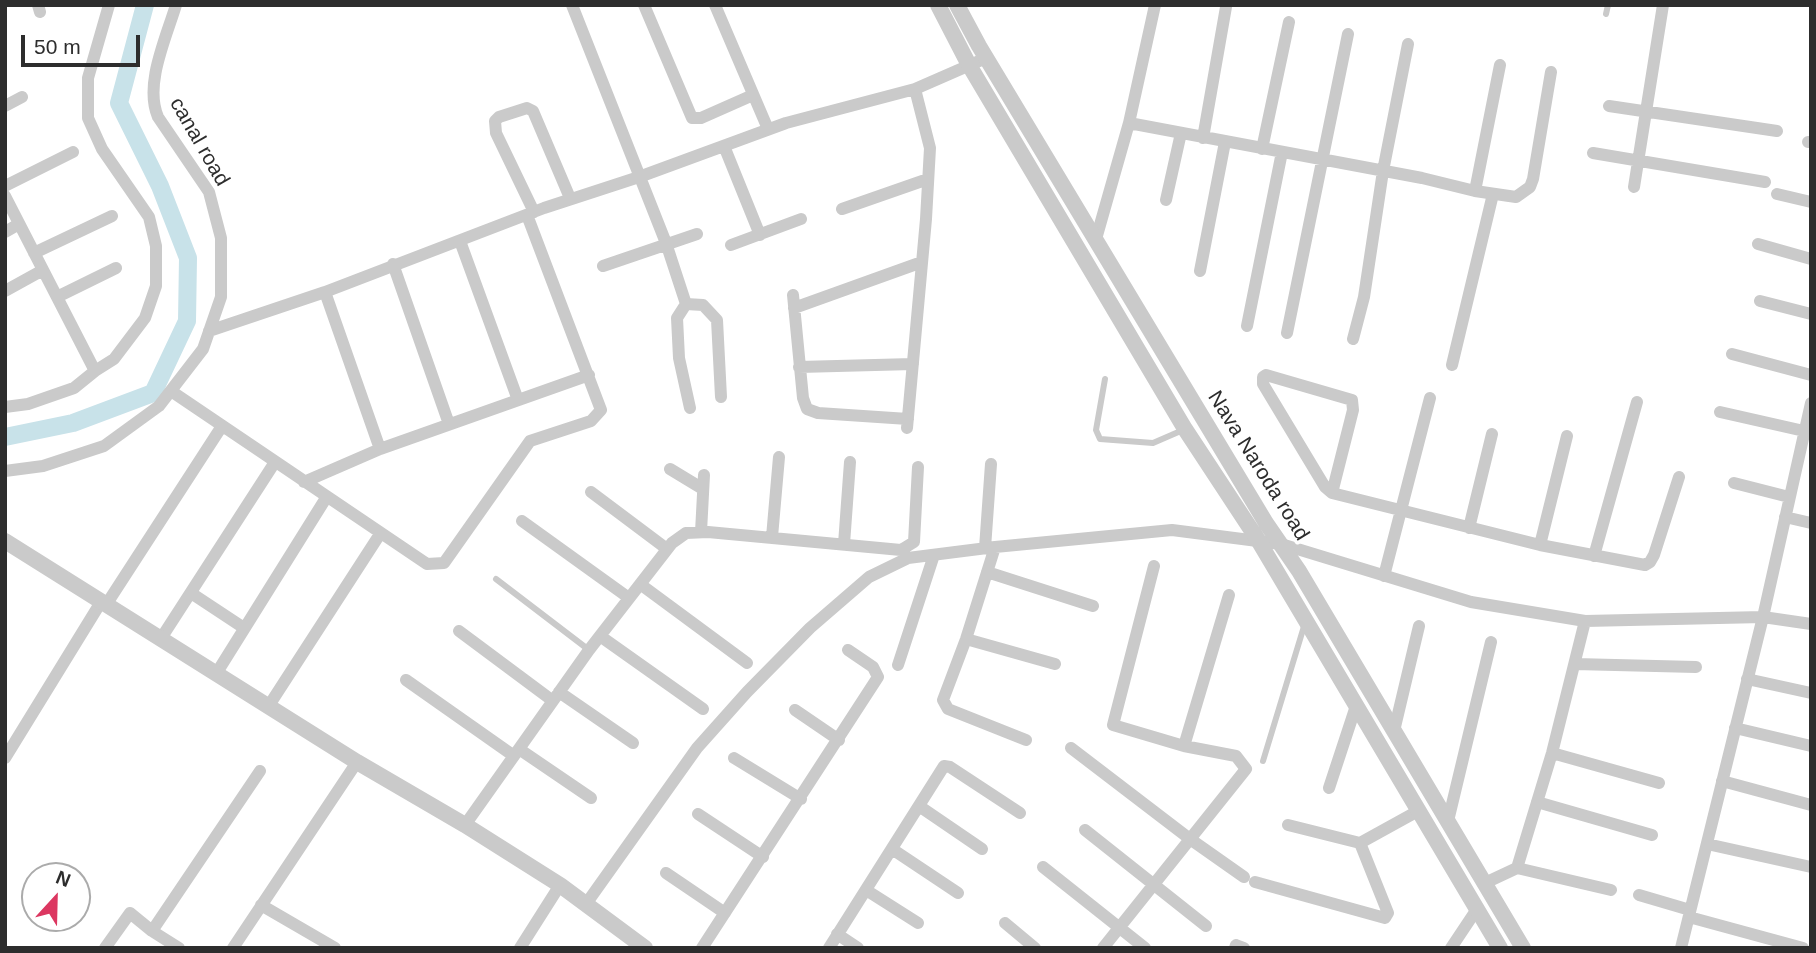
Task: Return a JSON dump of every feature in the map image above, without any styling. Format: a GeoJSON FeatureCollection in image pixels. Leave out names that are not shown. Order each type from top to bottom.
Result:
{"type":"FeatureCollection","features":[{"type":"Feature","properties":{"kind":"street"},"geometry":{"type":"LineString","coordinates":[[5,407],[28,404],[74,388],[114,359],[145,318],[156,286],[156,246],[149,217],[102,149],[88,117],[88,78],[108,5]]}},
{"type":"Feature","properties":{"kind":"street","name":"canal road"},"geometry":{"type":"LineString","coordinates":[[5,471],[43,467],[104,446],[159,406],[203,349],[220,297],[221,238],[209,192],[158,117],[153,104],[152,87],[176,5]]}},
{"type":"Feature","properties":{"kind":"street"},"geometry":{"type":"LineString","coordinates":[[572,5],[666,243],[686,304]]}},
{"type":"Feature","properties":{"kind":"street"},"geometry":{"type":"LineString","coordinates":[[645,5],[692,118],[701,118],[753,95]]}},
{"type":"Feature","properties":{"kind":"street"},"geometry":{"type":"LineString","coordinates":[[715,5],[768,129]]}},
{"type":"Feature","properties":{"kind":"street"},"geometry":{"type":"LineString","coordinates":[[938,5],[969,65],[1185,429],[1258,540],[1500,948]]}},
{"type":"Feature","properties":{"kind":"street","name":"Nava Naroda road"},"geometry":{"type":"LineString","coordinates":[[957,5],[986,58],[1299,571],[1523,948]]}},
{"type":"Feature","properties":{"kind":"street"},"geometry":{"type":"LineString","coordinates":[[1096,239],[1129,123],[1155,5]]}},
{"type":"Feature","properties":{"kind":"street"},"geometry":{"type":"LineString","coordinates":[[1634,187],[1662,5]]}},
{"type":"Feature","properties":{"kind":"street"},"geometry":{"type":"LineString","coordinates":[[1203,138],[1226,7]]}},
{"type":"Feature","properties":{"kind":"street"},"geometry":{"type":"LineString","coordinates":[[1262,149],[1289,22]]}},
{"type":"Feature","properties":{"kind":"street"},"geometry":{"type":"LineString","coordinates":[[1287,333],[1348,34]]}},
{"type":"Feature","properties":{"kind":"street"},"geometry":{"type":"LineString","coordinates":[[1353,339],[1364,297],[1383,171],[1408,44]]}},
{"type":"Feature","properties":{"kind":"street"},"geometry":{"type":"LineString","coordinates":[[209,331],[325,292],[570,198],[639,177],[786,122],[915,89],[986,58]]}},
{"type":"Feature","properties":{"kind":"street"},"geometry":{"type":"LineString","coordinates":[[1475,191],[1500,65]]}},
{"type":"Feature","properties":{"kind":"street"},"geometry":{"type":"LineString","coordinates":[[1129,123],[1516,197],[1530,187],[1533,179],[1552,72]]}},
{"type":"Feature","properties":{"kind":"street"},"geometry":{"type":"LineString","coordinates":[[915,89],[930,148],[922,262],[907,424],[812,412],[804,405],[793,301],[922,262]]}},
{"type":"Feature","properties":{"kind":"street"},"geometry":{"type":"LineString","coordinates":[[5,106],[22,97]]}},
{"type":"Feature","properties":{"kind":"street"},"geometry":{"type":"LineString","coordinates":[[1609,106],[1777,131]]}},
{"type":"Feature","properties":{"kind":"street"},"geometry":{"type":"LineString","coordinates":[[171,391],[427,564],[444,563],[530,441],[591,421],[601,410],[531,214],[496,132],[495,121],[499,117],[527,108],[536,114],[570,198]]}},
{"type":"Feature","properties":{"kind":"street"},"geometry":{"type":"LineString","coordinates":[[1166,200],[1181,133]]}},
{"type":"Feature","properties":{"kind":"street"},"geometry":{"type":"LineString","coordinates":[[1200,271],[1225,142]]}},
{"type":"Feature","properties":{"kind":"street"},"geometry":{"type":"LineString","coordinates":[[724,146],[760,235]]}},
{"type":"Feature","properties":{"kind":"street"},"geometry":{"type":"LineString","coordinates":[[5,186],[73,152]]}},
{"type":"Feature","properties":{"kind":"street"},"geometry":{"type":"LineString","coordinates":[[1247,326],[1282,152]]}},
{"type":"Feature","properties":{"kind":"street"},"geometry":{"type":"LineString","coordinates":[[1593,153],[1765,182]]}},
{"type":"Feature","properties":{"kind":"street"},"geometry":{"type":"LineString","coordinates":[[842,209],[928,179]]}},
{"type":"Feature","properties":{"kind":"street"},"geometry":{"type":"LineString","coordinates":[[1452,365],[1493,194]]}},
{"type":"Feature","properties":{"kind":"street"},"geometry":{"type":"LineString","coordinates":[[1777,194],[1811,202]]}},
{"type":"Feature","properties":{"kind":"street"},"geometry":{"type":"LineString","coordinates":[[5,196],[94,371]]}},
{"type":"Feature","properties":{"kind":"street"},"geometry":{"type":"LineString","coordinates":[[34,253],[112,215]]}},
{"type":"Feature","properties":{"kind":"street"},"geometry":{"type":"LineString","coordinates":[[731,245],[801,219]]}},
{"type":"Feature","properties":{"kind":"street"},"geometry":{"type":"LineString","coordinates":[[5,232],[19,224]]}},
{"type":"Feature","properties":{"kind":"street"},"geometry":{"type":"LineString","coordinates":[[603,266],[697,234]]}},
{"type":"Feature","properties":{"kind":"street"},"geometry":{"type":"LineString","coordinates":[[460,241],[518,400]]}},
{"type":"Feature","properties":{"kind":"street"},"geometry":{"type":"LineString","coordinates":[[1758,244],[1811,259]]}},
{"type":"Feature","properties":{"kind":"street"},"geometry":{"type":"LineString","coordinates":[[393,264],[449,424]]}},
{"type":"Feature","properties":{"kind":"street"},"geometry":{"type":"LineString","coordinates":[[57,297],[116,268]]}},
{"type":"Feature","properties":{"kind":"street"},"geometry":{"type":"LineString","coordinates":[[5,291],[43,270]]}},
{"type":"Feature","properties":{"kind":"street"},"geometry":{"type":"LineString","coordinates":[[325,292],[380,449]]}},
{"type":"Feature","properties":{"kind":"street"},"geometry":{"type":"LineString","coordinates":[[1759,301],[1811,314]]}},
{"type":"Feature","properties":{"kind":"street"},"geometry":{"type":"LineString","coordinates":[[686,304],[703,305],[717,320],[721,397]]}},
{"type":"Feature","properties":{"kind":"street"},"geometry":{"type":"LineString","coordinates":[[686,304],[677,318],[679,358],[690,408]]}},
{"type":"Feature","properties":{"kind":"street"},"geometry":{"type":"LineString","coordinates":[[1732,355],[1811,375]]}},
{"type":"Feature","properties":{"kind":"street"},"geometry":{"type":"LineString","coordinates":[[799,367],[913,365]]}},
{"type":"Feature","properties":{"kind":"street"},"geometry":{"type":"LineString","coordinates":[[304,482],[380,449],[589,375]]}},
{"type":"Feature","properties":{"kind":"street"},"geometry":{"type":"LineString","coordinates":[[1332,493],[1353,410],[1352,400],[1266,375],[1263,377],[1263,384],[1325,487],[1332,493],[1469,528],[1641,565],[1650,562],[1679,477]]}},
{"type":"Feature","properties":{"kind":"street"},"geometry":{"type":"LineString","coordinates":[[1384,576],[1430,398]]}},
{"type":"Feature","properties":{"kind":"street"},"geometry":{"type":"LineString","coordinates":[[1594,556],[1637,401]]}},
{"type":"Feature","properties":{"kind":"street"},"geometry":{"type":"LineString","coordinates":[[1681,948],[1763,617],[1789,497],[1805,452],[1804,431],[1811,403]]}},
{"type":"Feature","properties":{"kind":"street"},"geometry":{"type":"LineString","coordinates":[[1720,412],[1804,431]]}},
{"type":"Feature","properties":{"kind":"street"},"geometry":{"type":"LineString","coordinates":[[7,753],[103,603],[222,426]]}},
{"type":"Feature","properties":{"kind":"street"},"geometry":{"type":"LineString","coordinates":[[1469,528],[1492,434]]}},
{"type":"Feature","properties":{"kind":"street"},"geometry":{"type":"LineString","coordinates":[[1540,545],[1567,436]]}},
{"type":"Feature","properties":{"kind":"street"},"geometry":{"type":"LineString","coordinates":[[772,537],[779,457]]}},
{"type":"Feature","properties":{"kind":"street"},"geometry":{"type":"LineString","coordinates":[[160,640],[275,461]]}},
{"type":"Feature","properties":{"kind":"street"},"geometry":{"type":"LineString","coordinates":[[844,544],[850,462]]}},
{"type":"Feature","properties":{"kind":"street"},"geometry":{"type":"LineString","coordinates":[[991,464],[987,572],[943,700],[948,709],[1026,740]]}},
{"type":"Feature","properties":{"kind":"street"},"geometry":{"type":"LineString","coordinates":[[465,825],[589,650],[667,549],[686,533],[772,537],[901,550],[914,542],[918,467]]}},
{"type":"Feature","properties":{"kind":"street"},"geometry":{"type":"LineString","coordinates":[[670,469],[703,489]]}},
{"type":"Feature","properties":{"kind":"street"},"geometry":{"type":"LineString","coordinates":[[701,532],[705,475]]}},
{"type":"Feature","properties":{"kind":"street"},"geometry":{"type":"LineString","coordinates":[[1734,483],[1789,497]]}},
{"type":"Feature","properties":{"kind":"street"},"geometry":{"type":"LineString","coordinates":[[591,492],[667,549]]}},
{"type":"Feature","properties":{"kind":"street"},"geometry":{"type":"LineString","coordinates":[[216,674],[326,498]]}},
{"type":"Feature","properties":{"kind":"street"},"geometry":{"type":"LineString","coordinates":[[1785,517],[1811,523]]}},
{"type":"Feature","properties":{"kind":"street"},"geometry":{"type":"LineString","coordinates":[[522,522],[629,598]]}},
{"type":"Feature","properties":{"kind":"street"},"geometry":{"type":"LineString","coordinates":[[586,904],[697,748],[747,692],[810,628],[869,577],[908,558],[990,547],[1171,530],[1281,544],[1471,601],[1585,621],[1763,617],[1811,624]]}},
{"type":"Feature","properties":{"kind":"street"},"geometry":{"type":"LineString","coordinates":[[268,707],[380,534]]}},
{"type":"Feature","properties":{"kind":"street"},"geometry":{"type":"LineString","coordinates":[[5,541],[268,707],[560,885],[645,948]]}},
{"type":"Feature","properties":{"kind":"street"},"geometry":{"type":"LineString","coordinates":[[898,665],[934,555]]}},
{"type":"Feature","properties":{"kind":"street"},"geometry":{"type":"LineString","coordinates":[[1103,948],[1246,769],[1237,756],[1184,746],[1113,725],[1154,566]]}},
{"type":"Feature","properties":{"kind":"street"},"geometry":{"type":"LineString","coordinates":[[987,572],[1093,606]]}},
{"type":"Feature","properties":{"kind":"street"},"geometry":{"type":"LineString","coordinates":[[640,584],[747,663]]}},
{"type":"Feature","properties":{"kind":"street"},"geometry":{"type":"LineString","coordinates":[[191,593],[244,628]]}},
{"type":"Feature","properties":{"kind":"street"},"geometry":{"type":"LineString","coordinates":[[1184,746],[1229,595]]}},
{"type":"Feature","properties":{"kind":"street"},"geometry":{"type":"LineString","coordinates":[[1517,868],[1552,753],[1585,621]]}},
{"type":"Feature","properties":{"kind":"street"},"geometry":{"type":"LineString","coordinates":[[1394,731],[1419,626]]}},
{"type":"Feature","properties":{"kind":"street"},"geometry":{"type":"LineString","coordinates":[[459,631],[556,696],[633,743]]}},
{"type":"Feature","properties":{"kind":"street"},"geometry":{"type":"LineString","coordinates":[[600,636],[703,709]]}},
{"type":"Feature","properties":{"kind":"street"},"geometry":{"type":"LineString","coordinates":[[966,639],[1055,664]]}},
{"type":"Feature","properties":{"kind":"street"},"geometry":{"type":"LineString","coordinates":[[1448,821],[1491,642]]}},
{"type":"Feature","properties":{"kind":"street"},"geometry":{"type":"LineString","coordinates":[[702,948],[878,677],[873,667],[848,650]]}},
{"type":"Feature","properties":{"kind":"street"},"geometry":{"type":"LineString","coordinates":[[1575,664],[1696,667]]}},
{"type":"Feature","properties":{"kind":"street"},"geometry":{"type":"LineString","coordinates":[[1748,679],[1811,693]]}},
{"type":"Feature","properties":{"kind":"street"},"geometry":{"type":"LineString","coordinates":[[406,680],[591,799]]}},
{"type":"Feature","properties":{"kind":"street"},"geometry":{"type":"LineString","coordinates":[[1329,788],[1356,706]]}},
{"type":"Feature","properties":{"kind":"street"},"geometry":{"type":"LineString","coordinates":[[795,710],[839,740]]}},
{"type":"Feature","properties":{"kind":"street"},"geometry":{"type":"LineString","coordinates":[[1735,728],[1811,746]]}},
{"type":"Feature","properties":{"kind":"street"},"geometry":{"type":"LineString","coordinates":[[1071,748],[1190,839],[1250,880],[1385,918],[1388,913],[1360,843]]}},
{"type":"Feature","properties":{"kind":"street"},"geometry":{"type":"LineString","coordinates":[[1552,753],[1659,783]]}},
{"type":"Feature","properties":{"kind":"street"},"geometry":{"type":"LineString","coordinates":[[734,758],[801,799]]}},
{"type":"Feature","properties":{"kind":"street"},"geometry":{"type":"LineString","coordinates":[[233,948],[357,762]]}},
{"type":"Feature","properties":{"kind":"street"},"geometry":{"type":"LineString","coordinates":[[829,948],[941,768],[947,766],[1020,813]]}},
{"type":"Feature","properties":{"kind":"street"},"geometry":{"type":"LineString","coordinates":[[152,931],[260,771]]}},
{"type":"Feature","properties":{"kind":"street"},"geometry":{"type":"LineString","coordinates":[[1722,781],[1811,805]]}},
{"type":"Feature","properties":{"kind":"street"},"geometry":{"type":"LineString","coordinates":[[1537,802],[1652,835]]}},
{"type":"Feature","properties":{"kind":"street"},"geometry":{"type":"LineString","coordinates":[[919,806],[982,849]]}},
{"type":"Feature","properties":{"kind":"street"},"geometry":{"type":"LineString","coordinates":[[1288,825],[1360,843],[1418,811]]}},
{"type":"Feature","properties":{"kind":"street"},"geometry":{"type":"LineString","coordinates":[[698,814],[762,858]]}},
{"type":"Feature","properties":{"kind":"street"},"geometry":{"type":"LineString","coordinates":[[1085,830],[1206,926]]}},
{"type":"Feature","properties":{"kind":"street"},"geometry":{"type":"LineString","coordinates":[[1707,844],[1811,867]]}},
{"type":"Feature","properties":{"kind":"street"},"geometry":{"type":"LineString","coordinates":[[892,849],[958,893]]}},
{"type":"Feature","properties":{"kind":"street"},"geometry":{"type":"LineString","coordinates":[[1043,867],[1145,948]]}},
{"type":"Feature","properties":{"kind":"street"},"geometry":{"type":"LineString","coordinates":[[1485,883],[1517,868],[1611,890]]}},
{"type":"Feature","properties":{"kind":"street"},"geometry":{"type":"LineString","coordinates":[[666,873],[725,913]]}},
{"type":"Feature","properties":{"kind":"street"},"geometry":{"type":"LineString","coordinates":[[520,948],[560,885]]}},
{"type":"Feature","properties":{"kind":"street"},"geometry":{"type":"LineString","coordinates":[[866,890],[918,923]]}},
{"type":"Feature","properties":{"kind":"street"},"geometry":{"type":"LineString","coordinates":[[1639,895],[1803,948]]}},
{"type":"Feature","properties":{"kind":"street"},"geometry":{"type":"LineString","coordinates":[[261,905],[335,948]]}},
{"type":"Feature","properties":{"kind":"street"},"geometry":{"type":"LineString","coordinates":[[1451,948],[1477,909]]}},
{"type":"Feature","properties":{"kind":"street"},"geometry":{"type":"LineString","coordinates":[[105,948],[130,913],[179,948]]}},
{"type":"Feature","properties":{"kind":"street"},"geometry":{"type":"LineString","coordinates":[[1005,923],[1035,948]]}},
{"type":"Feature","properties":{"kind":"street"},"geometry":{"type":"LineString","coordinates":[[837,934],[858,948]]}},
{"type":"Feature","properties":{"kind":"street"},"geometry":{"type":"LineString","coordinates":[[1235,948],[1236,945],[1244,948]]}},
{"type":"Feature","properties":{"kind":"lane"},"geometry":{"type":"LineString","coordinates":[[1606,14],[1608,5]]}},
{"type":"Feature","properties":{"kind":"lane"},"geometry":{"type":"LineString","coordinates":[[1105,379],[1096,430],[1100,439],[1153,443],[1185,429]]}},
{"type":"Feature","properties":{"kind":"lane"},"geometry":{"type":"LineString","coordinates":[[496,579],[589,650]]}},
{"type":"Feature","properties":{"kind":"lane"},"geometry":{"type":"LineString","coordinates":[[1263,761],[1306,621]]}},
{"type":"Feature","properties":{"kind":"waterway"},"geometry":{"type":"LineString","coordinates":[[5,437],[73,423],[153,393],[187,321],[188,258],[160,186],[119,103],[145,5]]}}]}
